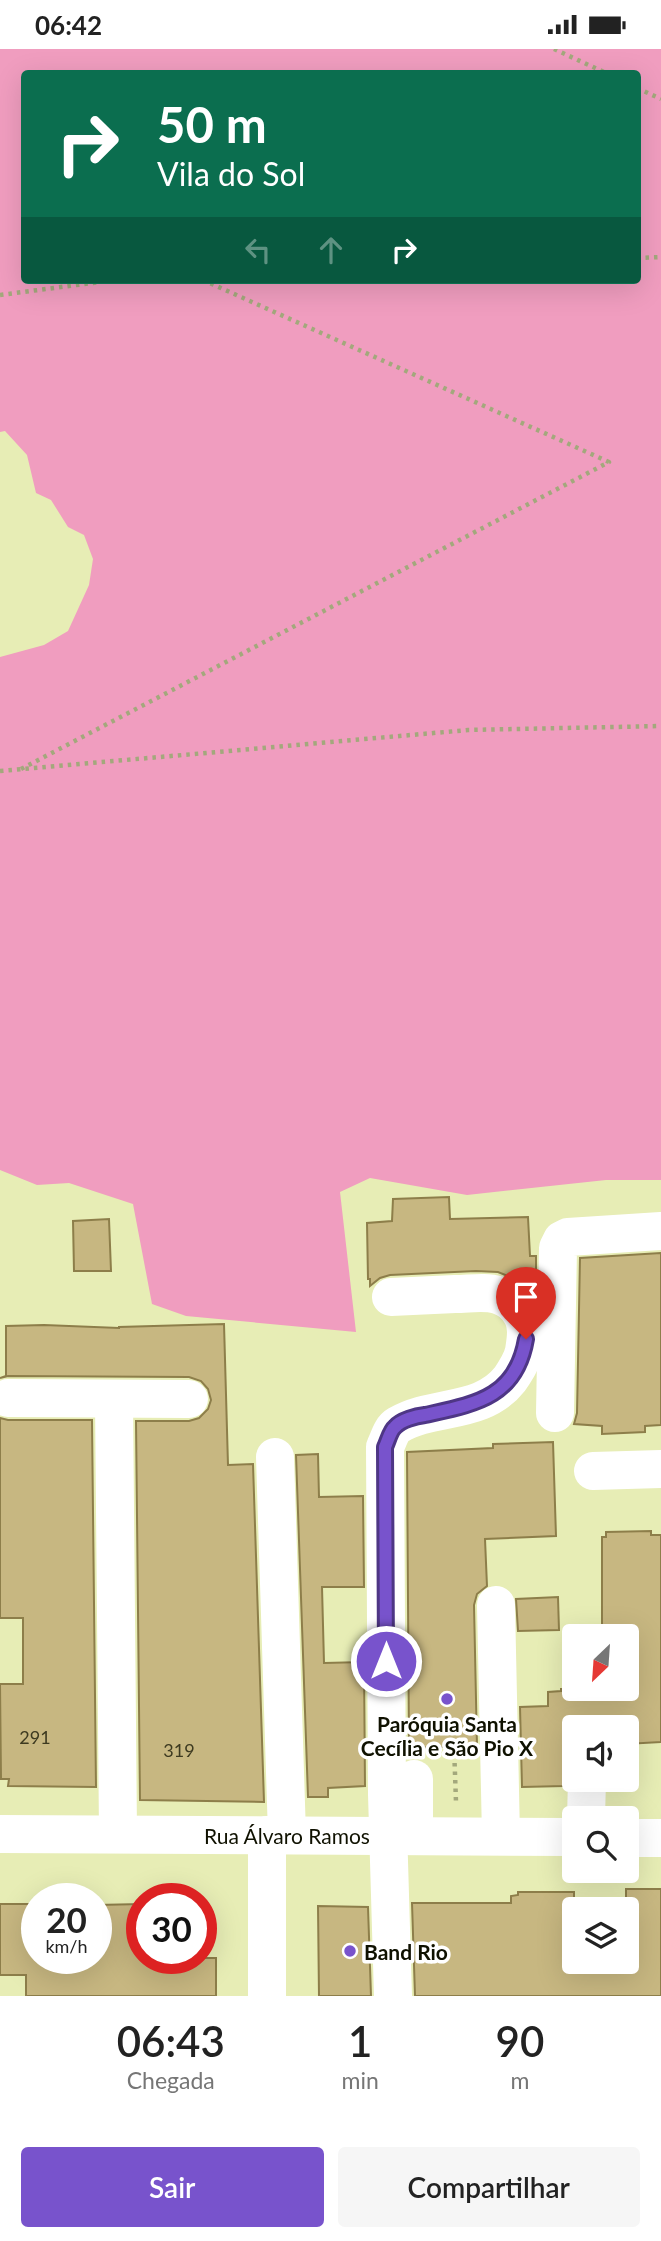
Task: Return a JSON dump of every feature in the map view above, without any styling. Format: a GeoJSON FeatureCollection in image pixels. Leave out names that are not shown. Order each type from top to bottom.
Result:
{"type":"FeatureCollection","features":[{"type":"Feature","properties":{"kind":"street"},"geometry":{"type":"LineString","coordinates":[[555,1413],[558,1248],[562,1240],[568,1237],[661,1231]]}},
{"type":"Feature","properties":{"kind":"street"},"geometry":{"type":"LineString","coordinates":[[391,1297],[479,1293],[501,1296],[511,1301],[526,1322],[523,1355],[506,1383],[475,1404],[414,1417],[395,1426],[385,1447],[401,1835],[393,1996]]}},
{"type":"Feature","properties":{"kind":"street"},"geometry":{"type":"LineString","coordinates":[[8,1398],[189,1399]]}},
{"type":"Feature","properties":{"kind":"street"},"geometry":{"type":"LineString","coordinates":[[114,1399],[118,1833]]}},
{"type":"Feature","properties":{"kind":"street"},"geometry":{"type":"LineString","coordinates":[[267,1996],[277,1835],[275,1457]]}},
{"type":"Feature","properties":{"kind":"street"},"geometry":{"type":"LineString","coordinates":[[593,1471],[661,1469]]}},
{"type":"Feature","properties":{"kind":"street"},"geometry":{"type":"LineString","coordinates":[[496,1605],[501,1836]]}},
{"type":"Feature","properties":{"kind":"street"},"geometry":{"type":"LineString","coordinates":[[401,1835],[414,1779]]}},
{"type":"Feature","properties":{"kind":"street","name":"Rua Álvaro Ramos"},"geometry":{"type":"LineString","coordinates":[[0,1833],[562,1837]]}},
{"type":"Feature","properties":{"kind":"street"},"geometry":{"type":"LineString","coordinates":[[639,1838],[661,1838]]}},
{"type":"Feature","properties":{"kind":"path"},"geometry":{"type":"LineString","coordinates":[[554,49],[600,70]]}},
{"type":"Feature","properties":{"kind":"path"},"geometry":{"type":"LineString","coordinates":[[641,90],[661,99]]}},
{"type":"Feature","properties":{"kind":"path"},"geometry":{"type":"LineString","coordinates":[[641,258],[661,257]]}},
{"type":"Feature","properties":{"kind":"path"},"geometry":{"type":"LineString","coordinates":[[0,295],[84,284]]}},
{"type":"Feature","properties":{"kind":"path"},"geometry":{"type":"LineString","coordinates":[[21,769],[609,462],[212,284]]}},
{"type":"Feature","properties":{"kind":"path"},"geometry":{"type":"LineString","coordinates":[[0,771],[468,730],[661,726]]}},
{"type":"Feature","properties":{"kind":"path"},"geometry":{"type":"LineString","coordinates":[[454,1747],[456,1792]]}},
{"type":"Feature","properties":{"kind":"shaded area"},"geometry":{"type":"Polygon","coordinates":[[[0,49],[661,49],[661,1180],[606,1180],[467,1195],[370,1178],[340,1192],[356,1332],[186,1316],[152,1304],[133,1204],[69,1183],[37,1185],[0,1170],[0,657],[44,645],[68,631],[89,585],[93,559],[84,535],[68,527],[51,500],[36,493],[27,455],[5,431],[0,432],[0,49]]]}},
{"type":"Feature","properties":{"kind":"building"},"geometry":{"type":"Polygon","coordinates":[[[449,1197],[450,1219],[528,1217],[530,1256],[536,1256],[536,1280],[518,1280],[498,1272],[476,1271],[390,1275],[380,1278],[370,1286],[367,1223],[392,1221],[393,1199],[449,1197]]]}},
{"type":"Feature","properties":{"kind":"building"},"geometry":{"type":"Polygon","coordinates":[[[109,1219],[111,1271],[74,1271],[73,1221],[109,1219]]]}},
{"type":"Feature","properties":{"kind":"building"},"geometry":{"type":"Polygon","coordinates":[[[661,1253],[661,1425],[645,1426],[645,1432],[602,1434],[602,1426],[574,1424],[577,1413],[580,1258],[661,1253]]]}},
{"type":"Feature","properties":{"kind":"building"},"geometry":{"type":"Polygon","coordinates":[[[224,1324],[228,1465],[253,1464],[264,1802],[140,1800],[136,1421],[189,1421],[199,1418],[208,1409],[211,1400],[208,1389],[201,1381],[189,1377],[0,1378],[6,1376],[6,1326],[119,1328],[224,1324]]]}},
{"type":"Feature","properties":{"kind":"building"},"geometry":{"type":"Polygon","coordinates":[[[0,1418],[92,1420],[96,1787],[8,1786],[9,1779],[1,1779],[0,1684],[23,1684],[23,1618],[0,1618],[0,1418]]]}},
{"type":"Feature","properties":{"kind":"building"},"geometry":{"type":"Polygon","coordinates":[[[553,1442],[556,1536],[485,1539],[487,1586],[477,1594],[474,1605],[477,1746],[409,1748],[407,1452],[493,1448],[493,1444],[553,1442]]]}},
{"type":"Feature","properties":{"kind":"building"},"geometry":{"type":"Polygon","coordinates":[[[318,1454],[319,1497],[363,1496],[364,1587],[322,1587],[324,1663],[364,1662],[365,1786],[328,1788],[328,1797],[308,1797],[296,1455],[318,1454]]]}},
{"type":"Feature","properties":{"kind":"building"},"geometry":{"type":"Polygon","coordinates":[[[651,1531],[651,1535],[661,1535],[661,1742],[639,1743],[639,1715],[562,1715],[562,1786],[522,1787],[520,1707],[548,1706],[548,1692],[561,1689],[562,1701],[639,1701],[639,1624],[602,1624],[602,1537],[606,1537],[606,1532],[651,1531]]]}},
{"type":"Feature","properties":{"kind":"building"},"geometry":{"type":"Polygon","coordinates":[[[558,1597],[559,1630],[518,1631],[516,1599],[558,1597]]]}},
{"type":"Feature","properties":{"kind":"building"},"geometry":{"type":"Polygon","coordinates":[[[626,1889],[661,1889],[661,1996],[415,1996],[412,1903],[511,1903],[511,1896],[518,1895],[518,1892],[574,1892],[574,1897],[562,1897],[562,1974],[639,1974],[639,1897],[626,1897],[626,1889]]]}},
{"type":"Feature","properties":{"kind":"building"},"geometry":{"type":"Polygon","coordinates":[[[0,1904],[21,1904],[21,1974],[112,1974],[112,1905],[126,1904],[126,1974],[216,1974],[216,1996],[26,1996],[26,1975],[0,1975],[0,1904]]]}},
{"type":"Feature","properties":{"kind":"building","name":"Band Rio"},"geometry":{"type":"Polygon","coordinates":[[[318,1906],[368,1907],[371,1996],[319,1996],[318,1906]]]}},
{"type":"Feature","properties":{"kind":"place","name":"Paróquia Santa Cecília e São Pio X"},"geometry":{"type":"Point","coordinates":[447,1699]}},
{"type":"Feature","properties":{"kind":"place","name":"Band Rio"},"geometry":{"type":"Point","coordinates":[350,1951]}},
{"type":"Feature","properties":{"kind":"route"},"geometry":{"type":"LineString","coordinates":[[386,1661],[385,1447],[395,1426],[414,1417],[475,1404],[494,1393],[516,1370],[526,1339]]}}]}
